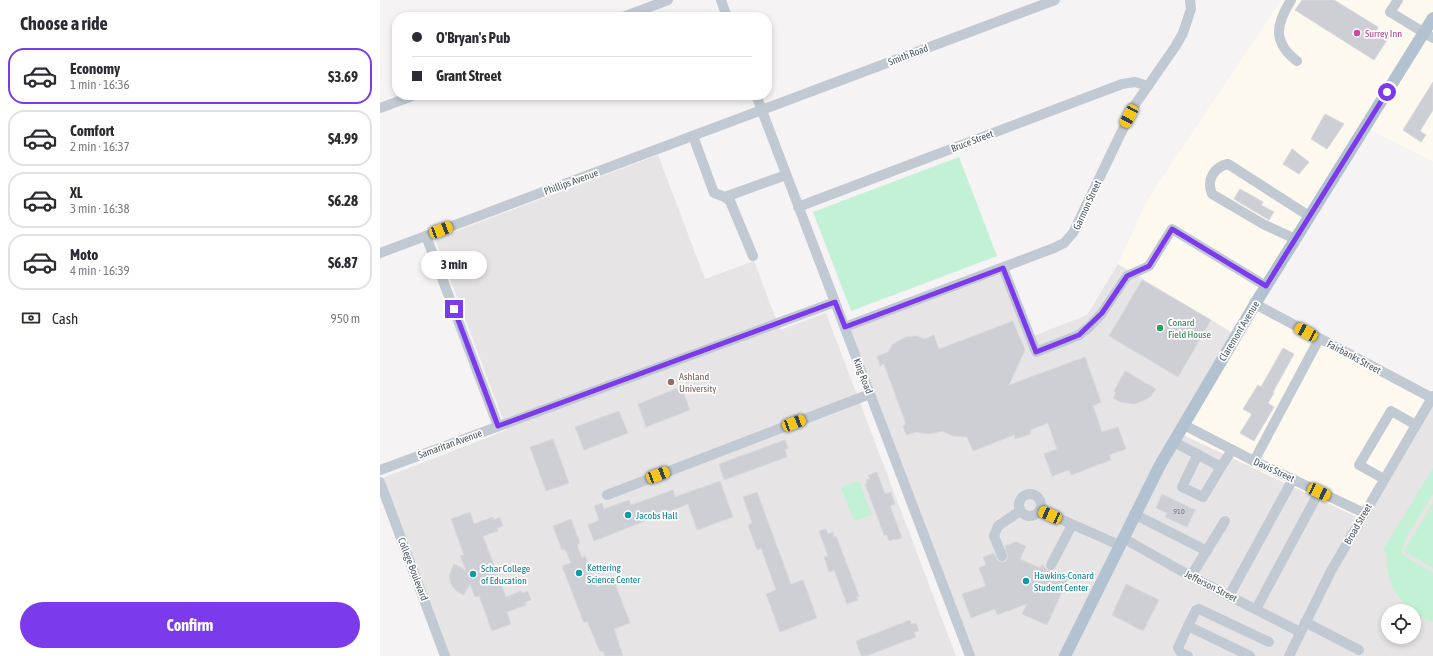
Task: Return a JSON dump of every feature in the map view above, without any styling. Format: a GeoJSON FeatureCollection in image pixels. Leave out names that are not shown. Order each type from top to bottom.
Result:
{"type":"FeatureCollection","features":[{"type":"Feature","properties":{"kind":"main road","name":"Claremont Avenue"},"geometry":{"type":"LineString","coordinates":[[1065,656],[1134,514],[1174,442],[1255,304],[1309,216],[1428,35],[1433,18]]}},
{"type":"Feature","properties":{"kind":"street"},"geometry":{"type":"LineString","coordinates":[[636,12],[668,0]]}},
{"type":"Feature","properties":{"kind":"street"},"geometry":{"type":"LineString","coordinates":[[722,0],[726,12]]}},
{"type":"Feature","properties":{"kind":"street","name":"Smith Road"},"geometry":{"type":"LineString","coordinates":[[762,110],[1055,0]]}},
{"type":"Feature","properties":{"kind":"street","name":"Garmon Street"},"geometry":{"type":"LineString","coordinates":[[845,327],[1003,268],[1064,243],[1074,233],[1134,106],[1176,47],[1183,33],[1191,9],[1190,0]]}},
{"type":"Feature","properties":{"kind":"street"},"geometry":{"type":"LineString","coordinates":[[1291,0],[1279,23],[1278,30],[1284,50],[1297,61]]}},
{"type":"Feature","properties":{"kind":"street"},"geometry":{"type":"LineString","coordinates":[[1398,0],[1390,12],[1428,35]]}},
{"type":"Feature","properties":{"kind":"street","name":"Bruce Street"},"geometry":{"type":"LineString","coordinates":[[798,207],[1122,84],[1135,82],[1148,86]]}},
{"type":"Feature","properties":{"kind":"street"},"geometry":{"type":"LineString","coordinates":[[380,108],[402,100]]}},
{"type":"Feature","properties":{"kind":"street","name":"King Road"},"geometry":{"type":"LineString","coordinates":[[758,100],[970,656]]}},
{"type":"Feature","properties":{"kind":"street","name":"Phillips Avenue"},"geometry":{"type":"LineString","coordinates":[[380,253],[762,110]]}},
{"type":"Feature","properties":{"kind":"street"},"geometry":{"type":"LineString","coordinates":[[693,136],[714,194],[725,197],[730,201],[737,214],[753,256]]}},
{"type":"Feature","properties":{"kind":"street"},"geometry":{"type":"LineString","coordinates":[[1295,239],[1263,224],[1212,194],[1210,183],[1212,176],[1220,166],[1228,164],[1309,216]]}},
{"type":"Feature","properties":{"kind":"street"},"geometry":{"type":"LineString","coordinates":[[725,197],[786,175]]}},
{"type":"Feature","properties":{"kind":"street"},"geometry":{"type":"LineString","coordinates":[[1003,268],[1036,352],[1079,335],[1102,313],[1127,276],[1149,266],[1172,229],[1266,286]]}},
{"type":"Feature","properties":{"kind":"street"},"geometry":{"type":"LineString","coordinates":[[426,236],[498,426]]}},
{"type":"Feature","properties":{"kind":"street","name":"Samaritan Avenue"},"geometry":{"type":"LineString","coordinates":[[380,470],[835,302]]}},
{"type":"Feature","properties":{"kind":"street","name":"Fairbanks Street"},"geometry":{"type":"LineString","coordinates":[[1255,304],[1433,397]]}},
{"type":"Feature","properties":{"kind":"street"},"geometry":{"type":"LineString","coordinates":[[1254,461],[1319,338]]}},
{"type":"Feature","properties":{"kind":"street"},"geometry":{"type":"LineString","coordinates":[[607,495],[870,394]]}},
{"type":"Feature","properties":{"kind":"street","name":"Broad Street"},"geometry":{"type":"LineString","coordinates":[[1289,656],[1331,571],[1433,397]]}},
{"type":"Feature","properties":{"kind":"street"},"geometry":{"type":"LineString","coordinates":[[1384,479],[1359,465],[1366,452],[1391,411],[1416,425]]}},
{"type":"Feature","properties":{"kind":"street","name":"Davis Street"},"geometry":{"type":"LineString","coordinates":[[1184,425],[1254,461],[1364,513]]}},
{"type":"Feature","properties":{"kind":"street"},"geometry":{"type":"LineString","coordinates":[[1174,442],[1221,467]]}},
{"type":"Feature","properties":{"kind":"street"},"geometry":{"type":"LineString","coordinates":[[1198,454],[1182,487],[1203,497],[1232,450]]}},
{"type":"Feature","properties":{"kind":"street"},"geometry":{"type":"LineString","coordinates":[[1229,596],[1293,479]]}},
{"type":"Feature","properties":{"kind":"street","name":"College Boulevard"},"geometry":{"type":"LineString","coordinates":[[380,482],[445,656]]}},
{"type":"Feature","properties":{"kind":"street"},"geometry":{"type":"LineString","coordinates":[[1256,609],[1319,492]]}},
{"type":"Feature","properties":{"kind":"street"},"geometry":{"type":"LineString","coordinates":[[1029,494],[1039,498],[1041,505],[1040,510],[1036,514],[1029,516],[1022,514],[1020,511],[1020,500],[1029,494]]}},
{"type":"Feature","properties":{"kind":"street","name":"Jefferson Street"},"geometry":{"type":"LineString","coordinates":[[1040,510],[1072,525],[1121,541],[1300,632]]}},
{"type":"Feature","properties":{"kind":"street"},"geometry":{"type":"LineString","coordinates":[[1002,556],[994,536],[998,526],[1020,511]]}},
{"type":"Feature","properties":{"kind":"street"},"geometry":{"type":"LineString","coordinates":[[1134,514],[1207,551]]}},
{"type":"Feature","properties":{"kind":"street"},"geometry":{"type":"LineString","coordinates":[[1191,576],[1225,520]]}},
{"type":"Feature","properties":{"kind":"street"},"geometry":{"type":"LineString","coordinates":[[1051,565],[1072,525]]}},
{"type":"Feature","properties":{"kind":"street"},"geometry":{"type":"LineString","coordinates":[[1188,656],[1181,653],[1178,648],[1196,610],[1199,608],[1269,642]]}},
{"type":"Feature","properties":{"kind":"street"},"geometry":{"type":"LineString","coordinates":[[1305,622],[1359,650]]}},
{"type":"Feature","properties":{"kind":"street"},"geometry":{"type":"LineString","coordinates":[[1188,626],[1250,656]]}},
{"type":"Feature","properties":{"kind":"shaded area"},"geometry":{"type":"Polygon","coordinates":[[[1281,0],[1433,0],[1433,20],[1428,28],[1433,31],[1433,162],[1367,128],[1261,301],[1433,396],[1361,519],[1179,433],[1236,335],[1118,264],[1147,200],[1281,0]]]}},
{"type":"Feature","properties":{"kind":"shaded area","name":"Ashland University"},"geometry":{"type":"Polygon","coordinates":[[[658,155],[705,279],[754,261],[780,330],[826,313],[956,656],[447,656],[380,479],[507,430],[435,239],[658,155]]]}},
{"type":"Feature","properties":{"kind":"shaded area"},"geometry":{"type":"Polygon","coordinates":[[[1118,264],[1236,335],[1179,433],[1361,519],[1433,399],[1433,656],[973,656],[851,329],[1003,268],[1031,337],[1087,315],[1118,264]]]}},
{"type":"Feature","properties":{"kind":"green space"},"geometry":{"type":"Polygon","coordinates":[[[959,157],[997,256],[851,311],[813,212],[959,157]]]}},
{"type":"Feature","properties":{"kind":"green space"},"geometry":{"type":"Polygon","coordinates":[[[1433,468],[1433,494],[1407,536],[1401,554],[1433,573],[1433,622],[1421,617],[1421,604],[1405,604],[1398,596],[1389,576],[1387,553],[1383,550],[1433,468]]]}},
{"type":"Feature","properties":{"kind":"green space"},"geometry":{"type":"Polygon","coordinates":[[[859,481],[872,515],[854,521],[841,487],[859,481]]]}},
{"type":"Feature","properties":{"kind":"green space"},"geometry":{"type":"Polygon","coordinates":[[[1433,503],[1433,568],[1404,551],[1433,503]]]}},
{"type":"Feature","properties":{"kind":"building","name":"Surrey Inn"},"geometry":{"type":"Polygon","coordinates":[[[1302,0],[1334,0],[1378,27],[1377,30],[1389,37],[1374,60],[1295,10],[1302,0]]]}},
{"type":"Feature","properties":{"kind":"building"},"geometry":{"type":"Polygon","coordinates":[[[1433,82],[1433,110],[1420,131],[1426,135],[1421,142],[1403,130],[1433,82]]]}},
{"type":"Feature","properties":{"kind":"building"},"geometry":{"type":"Polygon","coordinates":[[[1325,114],[1344,124],[1327,149],[1311,139],[1325,114]]]}},
{"type":"Feature","properties":{"kind":"building"},"geometry":{"type":"Polygon","coordinates":[[[1292,149],[1309,162],[1299,174],[1283,164],[1292,149]]]}},
{"type":"Feature","properties":{"kind":"building"},"geometry":{"type":"Polygon","coordinates":[[[1240,189],[1263,202],[1261,205],[1274,212],[1269,220],[1234,199],[1240,189]]]}},
{"type":"Feature","properties":{"kind":"building","name":"Conard Field House"},"geometry":{"type":"Polygon","coordinates":[[[1142,280],[1211,320],[1178,377],[1109,336],[1142,280]]]}},
{"type":"Feature","properties":{"kind":"building"},"geometry":{"type":"Polygon","coordinates":[[[1013,321],[1025,350],[1009,385],[1085,357],[1101,402],[1093,406],[1102,432],[1118,427],[1126,449],[1109,455],[1111,460],[1071,475],[1069,470],[1052,476],[1044,454],[1057,449],[1048,423],[1030,430],[1031,434],[1015,439],[1014,435],[973,451],[967,437],[953,436],[942,431],[929,434],[916,432],[906,435],[903,426],[906,424],[884,364],[880,366],[877,356],[888,352],[893,344],[906,337],[916,336],[925,339],[934,335],[939,349],[1013,321]]]}},
{"type":"Feature","properties":{"kind":"building"},"geometry":{"type":"Polygon","coordinates":[[[1283,348],[1294,354],[1268,403],[1274,407],[1254,441],[1240,433],[1252,414],[1243,409],[1258,385],[1261,387],[1283,348]]]}},
{"type":"Feature","properties":{"kind":"building"},"geometry":{"type":"Polygon","coordinates":[[[1125,371],[1156,389],[1151,396],[1134,404],[1120,402],[1113,398],[1116,393],[1114,391],[1125,371]]]}},
{"type":"Feature","properties":{"kind":"building"},"geometry":{"type":"Polygon","coordinates":[[[681,387],[690,410],[646,427],[638,404],[681,387]]]}},
{"type":"Feature","properties":{"kind":"building"},"geometry":{"type":"Polygon","coordinates":[[[619,411],[628,433],[584,450],[575,427],[619,411]]]}},
{"type":"Feature","properties":{"kind":"building"},"geometry":{"type":"Polygon","coordinates":[[[553,439],[569,483],[546,491],[530,447],[553,439]]]}},
{"type":"Feature","properties":{"kind":"building"},"geometry":{"type":"Polygon","coordinates":[[[785,440],[788,448],[785,450],[787,457],[724,480],[719,464],[785,440]]]}},
{"type":"Feature","properties":{"kind":"building"},"geometry":{"type":"Polygon","coordinates":[[[877,472],[885,494],[891,492],[895,504],[890,506],[902,538],[889,541],[887,535],[884,535],[865,484],[867,483],[866,480],[870,479],[868,475],[877,472]]]}},
{"type":"Feature","properties":{"kind":"building"},"geometry":{"type":"Polygon","coordinates":[[[720,481],[733,517],[697,530],[688,504],[594,541],[588,525],[599,520],[594,506],[602,503],[604,509],[629,500],[631,505],[673,490],[675,497],[720,481]]]}},
{"type":"Feature","properties":{"kind":"building"},"geometry":{"type":"Polygon","coordinates":[[[757,492],[791,584],[803,580],[817,618],[780,632],[766,594],[776,590],[761,548],[757,550],[748,525],[752,523],[743,497],[757,492]]]}},
{"type":"Feature","properties":{"kind":"building"},"geometry":{"type":"Polygon","coordinates":[[[1162,494],[1195,510],[1187,527],[1165,517],[1167,513],[1156,508],[1162,494]]]}},
{"type":"Feature","properties":{"kind":"building","name":"Schar College of Education"},"geometry":{"type":"Polygon","coordinates":[[[470,512],[474,524],[493,517],[494,520],[500,517],[503,526],[497,528],[498,531],[483,536],[506,597],[521,591],[522,593],[528,591],[531,600],[525,602],[526,605],[507,612],[511,624],[492,631],[479,596],[475,597],[470,584],[464,595],[456,591],[451,584],[449,576],[454,564],[466,570],[460,556],[464,555],[451,519],[470,512]]]}},
{"type":"Feature","properties":{"kind":"building","name":"Kettering Science Center"},"geometry":{"type":"Polygon","coordinates":[[[571,519],[580,543],[577,545],[582,558],[585,556],[597,587],[614,581],[630,623],[614,629],[623,656],[605,656],[603,651],[600,652],[587,621],[584,623],[562,566],[571,563],[565,549],[562,550],[553,526],[571,519]]]}},
{"type":"Feature","properties":{"kind":"building"},"geometry":{"type":"Polygon","coordinates":[[[826,529],[828,534],[833,532],[834,537],[836,536],[859,596],[856,597],[858,600],[847,604],[834,570],[829,572],[824,557],[828,556],[819,531],[826,529]]]}},
{"type":"Feature","properties":{"kind":"building","name":"Hawkins-Conard Student Center"},"geometry":{"type":"Polygon","coordinates":[[[1016,542],[1026,546],[1020,559],[1040,568],[1042,564],[1048,571],[1055,570],[1069,576],[1047,625],[1022,614],[1027,604],[997,615],[995,609],[971,618],[962,594],[986,586],[979,568],[986,565],[983,557],[994,553],[998,561],[1005,562],[1008,557],[1005,546],[1016,542]]]}},
{"type":"Feature","properties":{"kind":"building"},"geometry":{"type":"Polygon","coordinates":[[[1126,584],[1159,600],[1143,631],[1112,615],[1126,584]]]}},
{"type":"Feature","properties":{"kind":"building"},"geometry":{"type":"Polygon","coordinates":[[[910,620],[911,624],[916,623],[919,631],[914,632],[916,637],[866,656],[861,656],[856,641],[910,620]]]}},
{"type":"Feature","properties":{"kind":"place","name":"Surrey Inn"},"geometry":{"type":"Point","coordinates":[1357,33]}},
{"type":"Feature","properties":{"kind":"place","name":"Conard Field House"},"geometry":{"type":"Point","coordinates":[1160,328]}},
{"type":"Feature","properties":{"kind":"place","name":"Ashland University"},"geometry":{"type":"Point","coordinates":[671,382]}},
{"type":"Feature","properties":{"kind":"place","name":"Jacobs Hall"},"geometry":{"type":"Point","coordinates":[628,515]}},
{"type":"Feature","properties":{"kind":"place","name":"Kettering Science Center"},"geometry":{"type":"Point","coordinates":[579,573]}},
{"type":"Feature","properties":{"kind":"place","name":"Schar College of Education"},"geometry":{"type":"Point","coordinates":[473,574]}},
{"type":"Feature","properties":{"kind":"place","name":"Hawkins-Conard Student Center"},"geometry":{"type":"Point","coordinates":[1026,581]}},
{"type":"Feature","properties":{"kind":"route"},"geometry":{"type":"LineString","coordinates":[[454,309],[498,426],[835,302],[845,327],[1003,268],[1021,310],[1036,352],[1079,335],[1088,327],[1102,313],[1127,276],[1149,266],[1172,229],[1266,286],[1387,92]]}}]}
